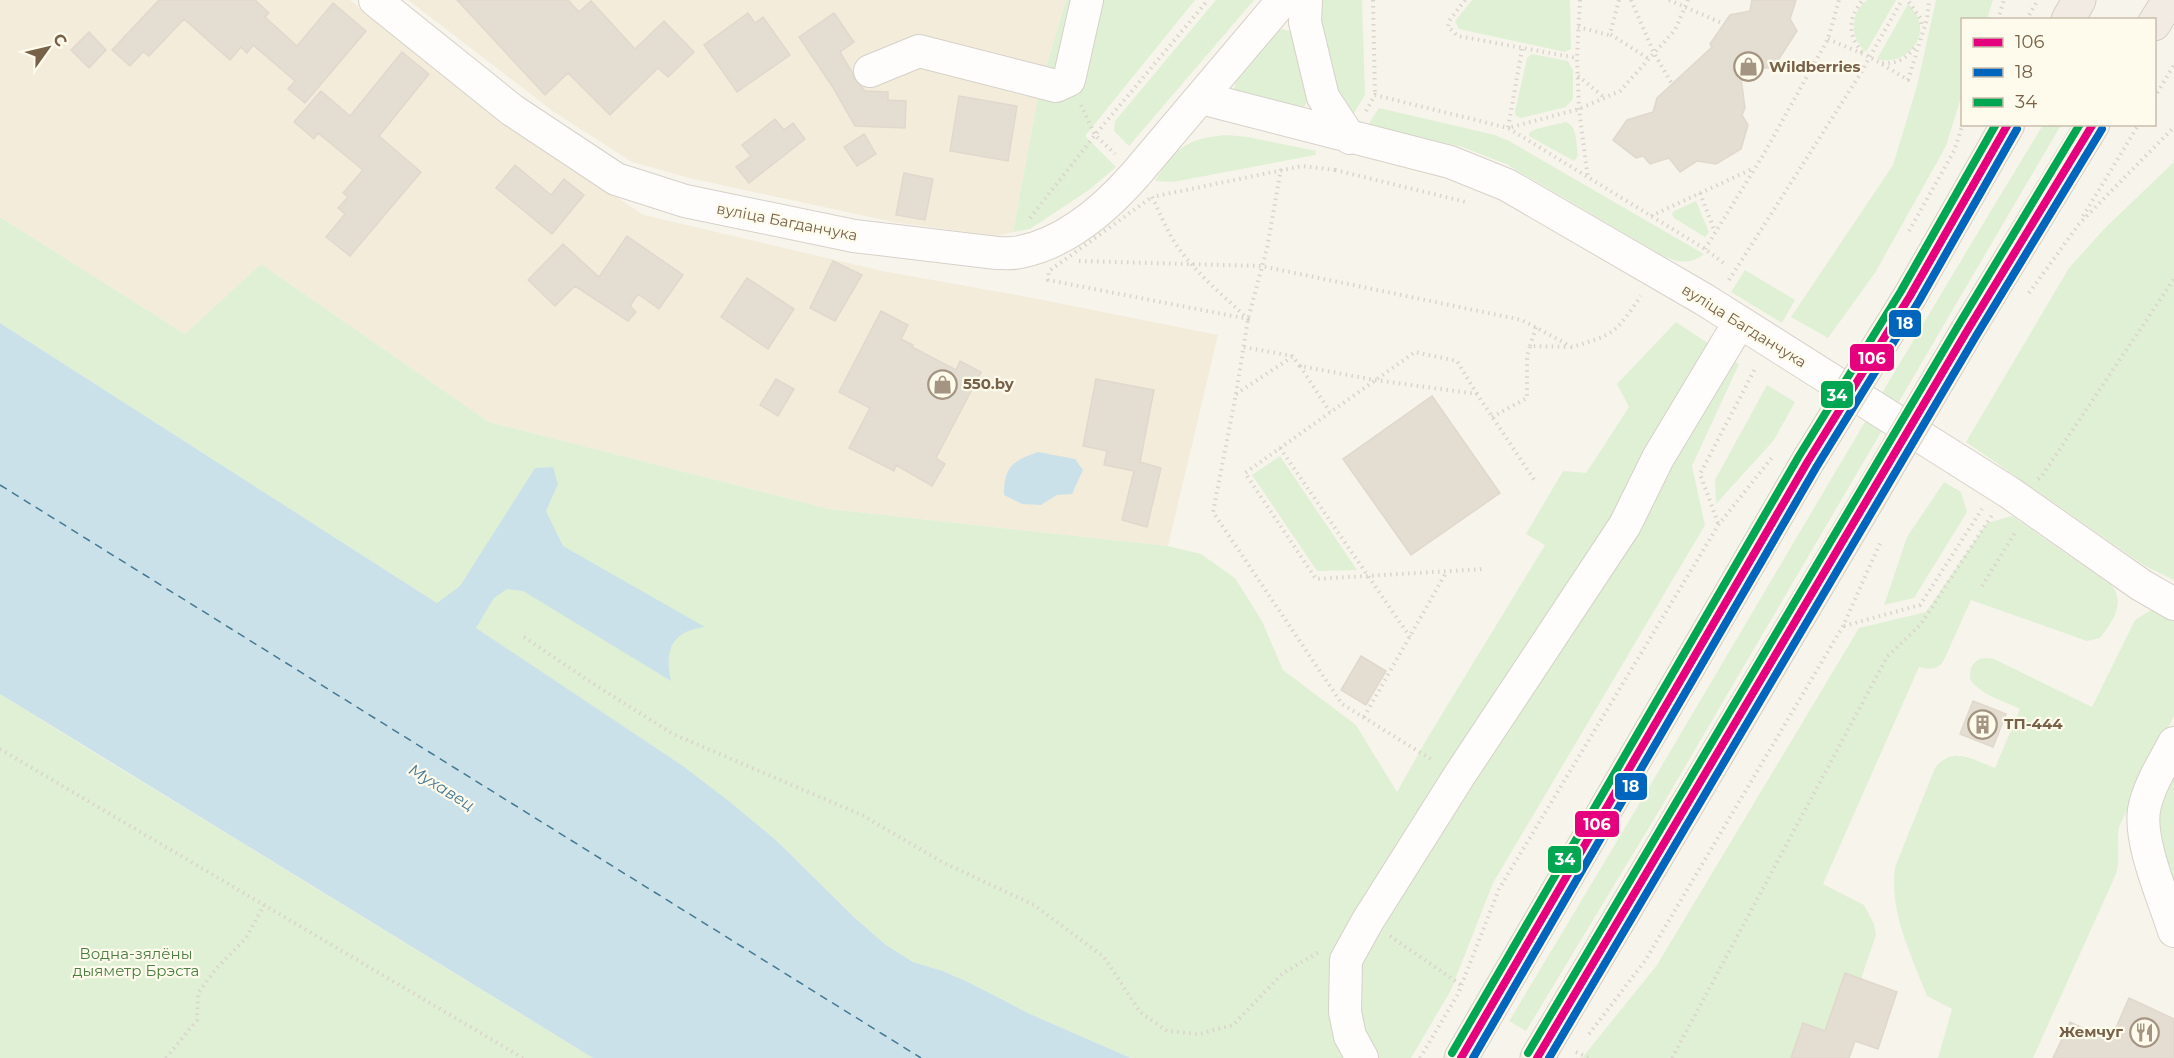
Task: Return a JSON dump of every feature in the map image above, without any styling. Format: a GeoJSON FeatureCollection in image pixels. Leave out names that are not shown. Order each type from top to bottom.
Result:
{"type":"FeatureCollection","features":[{"type":"Feature","properties":{"kind":"highway"},"geometry":{"type":"LineString","coordinates":[[2069,18],[2079,0]]}},
{"type":"Feature","properties":{"kind":"highway"},"geometry":{"type":"LineString","coordinates":[[2156,21],[2169,0]]}},
{"type":"Feature","properties":{"kind":"highway"},"geometry":{"type":"LineString","coordinates":[[1461,1058],[1808,461],[1910,296],[2007,126]]}},
{"type":"Feature","properties":{"kind":"highway"},"geometry":{"type":"LineString","coordinates":[[1557,1053],[1869,498],[2092,126]]}},
{"type":"Feature","properties":{"kind":"street","name":"вуліца Багданчука"},"geometry":{"type":"LineString","coordinates":[[375,0],[512,110],[616,179],[685,201],[842,234],[975,252],[1020,253],[1042,245],[1090,218],[1122,189],[1283,0]]}},
{"type":"Feature","properties":{"kind":"street"},"geometry":{"type":"LineString","coordinates":[[870,71],[919,51],[1056,86],[1069,80],[1087,0]]}},
{"type":"Feature","properties":{"kind":"street"},"geometry":{"type":"LineString","coordinates":[[1306,0],[1305,22],[1323,97],[1351,138]]}},
{"type":"Feature","properties":{"kind":"street","name":"вуліца Багданчука"},"geometry":{"type":"LineString","coordinates":[[1201,98],[1450,162],[1508,185],[1713,305],[2009,501],[2174,604]]}},
{"type":"Feature","properties":{"kind":"street"},"geometry":{"type":"LineString","coordinates":[[1362,1058],[1350,1036],[1345,1012],[1346,960],[1367,922],[1459,776],[1625,525],[1663,449],[1739,323]]}},
{"type":"Feature","properties":{"kind":"street"},"geometry":{"type":"LineString","coordinates":[[2174,743],[2148,795],[2144,812],[2144,829],[2174,931]]}},
{"type":"Feature","properties":{"kind":"path"},"geometry":{"type":"LineString","coordinates":[[1024,226],[1095,135],[1208,0]]}},
{"type":"Feature","properties":{"kind":"path"},"geometry":{"type":"LineString","coordinates":[[1335,170],[1375,95],[1373,0]]}},
{"type":"Feature","properties":{"kind":"path"},"geometry":{"type":"LineString","coordinates":[[1466,0],[1449,21],[1448,27],[1458,36],[1577,58]]}},
{"type":"Feature","properties":{"kind":"path"},"geometry":{"type":"LineString","coordinates":[[1580,0],[1577,58],[1579,109],[1588,179]]}},
{"type":"Feature","properties":{"kind":"path"},"geometry":{"type":"LineString","coordinates":[[1610,35],[1619,0]]}},
{"type":"Feature","properties":{"kind":"path"},"geometry":{"type":"LineString","coordinates":[[1631,0],[1654,53],[1672,84]]}},
{"type":"Feature","properties":{"kind":"path"},"geometry":{"type":"LineString","coordinates":[[1669,0],[1724,24]]}},
{"type":"Feature","properties":{"kind":"path"},"geometry":{"type":"LineString","coordinates":[[1508,128],[1579,109],[1620,91],[1675,30],[1688,0]]}},
{"type":"Feature","properties":{"kind":"path"},"geometry":{"type":"LineString","coordinates":[[1705,249],[1753,168],[1762,157],[1828,39],[1839,0]]}},
{"type":"Feature","properties":{"kind":"path"},"geometry":{"type":"LineString","coordinates":[[1863,0],[1852,16],[1850,25],[1854,42],[1864,55]]}},
{"type":"Feature","properties":{"kind":"path"},"geometry":{"type":"LineString","coordinates":[[1713,305],[1870,57],[1902,0]]}},
{"type":"Feature","properties":{"kind":"path"},"geometry":{"type":"LineString","coordinates":[[1828,39],[1870,57],[1908,80],[1927,19],[1929,0]]}},
{"type":"Feature","properties":{"kind":"path"},"geometry":{"type":"LineString","coordinates":[[1999,18],[2004,0]]}},
{"type":"Feature","properties":{"kind":"path"},"geometry":{"type":"LineString","coordinates":[[2029,18],[2038,0]]}},
{"type":"Feature","properties":{"kind":"path"},"geometry":{"type":"LineString","coordinates":[[1876,61],[1884,64],[1902,60],[1910,54],[1920,39],[1921,19],[1908,1]]}},
{"type":"Feature","properties":{"kind":"path"},"geometry":{"type":"LineString","coordinates":[[1908,1],[1927,19]]}},
{"type":"Feature","properties":{"kind":"path"},"geometry":{"type":"LineString","coordinates":[[1578,27],[1610,35],[1649,59]]}},
{"type":"Feature","properties":{"kind":"path"},"geometry":{"type":"LineString","coordinates":[[1508,128],[1522,49]]}},
{"type":"Feature","properties":{"kind":"path"},"geometry":{"type":"LineString","coordinates":[[2156,95],[2174,65]]}},
{"type":"Feature","properties":{"kind":"path"},"geometry":{"type":"LineString","coordinates":[[1578,76],[1605,98]]}},
{"type":"Feature","properties":{"kind":"path"},"geometry":{"type":"LineString","coordinates":[[1375,95],[1508,128],[1705,249],[1725,264]]}},
{"type":"Feature","properties":{"kind":"path"},"geometry":{"type":"LineString","coordinates":[[1904,240],[1954,152],[1962,126]]}},
{"type":"Feature","properties":{"kind":"path"},"geometry":{"type":"LineString","coordinates":[[2025,298],[2079,224],[2138,126]]}},
{"type":"Feature","properties":{"kind":"path"},"geometry":{"type":"LineString","coordinates":[[2079,224],[2174,127]]}},
{"type":"Feature","properties":{"kind":"path"},"geometry":{"type":"LineString","coordinates":[[1095,135],[1121,160]]}},
{"type":"Feature","properties":{"kind":"path"},"geometry":{"type":"LineString","coordinates":[[1248,319],[1048,280],[1049,271],[1152,197],[1281,169],[1302,166],[1335,170],[1472,204]]}},
{"type":"Feature","properties":{"kind":"path"},"geometry":{"type":"LineString","coordinates":[[1651,216],[1753,168]]}},
{"type":"Feature","properties":{"kind":"path"},"geometry":{"type":"LineString","coordinates":[[1281,169],[1267,248],[1248,319],[1213,512],[1342,704],[1459,776]]}},
{"type":"Feature","properties":{"kind":"path"},"geometry":{"type":"LineString","coordinates":[[1146,188],[1171,236],[1192,265],[1248,319]]}},
{"type":"Feature","properties":{"kind":"path"},"geometry":{"type":"LineString","coordinates":[[1700,193],[1716,232]]}},
{"type":"Feature","properties":{"kind":"path"},"geometry":{"type":"LineString","coordinates":[[1063,260],[1261,266],[1522,320],[1572,347]]}},
{"type":"Feature","properties":{"kind":"path"},"geometry":{"type":"LineString","coordinates":[[1672,1058],[1887,657],[1921,624],[1995,510],[2041,477],[2174,279]]}},
{"type":"Feature","properties":{"kind":"path"},"geometry":{"type":"LineString","coordinates":[[1530,346],[1572,347],[1605,337],[1618,329],[1644,292]]}},
{"type":"Feature","properties":{"kind":"path"},"geometry":{"type":"LineString","coordinates":[[1491,417],[1527,398],[1527,356],[1536,327]]}},
{"type":"Feature","properties":{"kind":"path"},"geometry":{"type":"LineString","coordinates":[[1244,347],[1292,356],[1330,412]]}},
{"type":"Feature","properties":{"kind":"path"},"geometry":{"type":"LineString","coordinates":[[1484,569],[1316,579],[1245,473],[1414,352],[1457,361],[1491,417],[1535,481]]}},
{"type":"Feature","properties":{"kind":"path"},"geometry":{"type":"LineString","coordinates":[[1236,394],[1292,356]]}},
{"type":"Feature","properties":{"kind":"path"},"geometry":{"type":"LineString","coordinates":[[1300,366],[1375,380],[1477,394]]}},
{"type":"Feature","properties":{"kind":"path"},"geometry":{"type":"LineString","coordinates":[[1719,524],[1700,474],[1750,376]]}},
{"type":"Feature","properties":{"kind":"path"},"geometry":{"type":"LineString","coordinates":[[1280,448],[1410,638]]}},
{"type":"Feature","properties":{"kind":"path"},"geometry":{"type":"LineString","coordinates":[[1420,1058],[1458,994],[1499,889],[1719,524],[1775,454]]}},
{"type":"Feature","properties":{"kind":"path"},"geometry":{"type":"LineString","coordinates":[[1982,586],[2009,501]]}},
{"type":"Feature","properties":{"kind":"path"},"geometry":{"type":"LineString","coordinates":[[1844,626],[1920,605],[2009,501]]}},
{"type":"Feature","properties":{"kind":"path"},"geometry":{"type":"LineString","coordinates":[[1557,1053],[1645,961],[1844,626],[1884,534]]}},
{"type":"Feature","properties":{"kind":"path"},"geometry":{"type":"LineString","coordinates":[[1364,717],[1447,571]]}},
{"type":"Feature","properties":{"kind":"path"},"geometry":{"type":"LineString","coordinates":[[524,637],[673,734],[862,815],[942,862],[1034,905],[1104,957],[1140,1012],[1167,1031],[1199,1034],[1233,1025],[1283,973]]}},
{"type":"Feature","properties":{"kind":"path"},"geometry":{"type":"LineString","coordinates":[[0,749],[523,1058]]}},
{"type":"Feature","properties":{"kind":"path"},"geometry":{"type":"LineString","coordinates":[[166,1058],[196,1020],[198,993],[215,970],[246,938],[264,905]]}},
{"type":"Feature","properties":{"kind":"path"},"geometry":{"type":"LineString","coordinates":[[1391,937],[1461,985]]}},
{"type":"Feature","properties":{"kind":"path"},"geometry":{"type":"LineString","coordinates":[[1557,1053],[1589,1058]]}},
{"type":"Feature","properties":{"kind":"shaded area"},"geometry":{"type":"Polygon","coordinates":[[[0,0],[350,0],[427,63],[556,158],[644,215],[882,271],[1218,335],[1168,546],[829,509],[489,422],[261,264],[185,334],[0,217],[0,0]]]}},
{"type":"Feature","properties":{"kind":"shaded area"},"geometry":{"type":"Polygon","coordinates":[[[408,0],[1066,0],[1039,91],[1013,232],[997,236],[893,222],[689,178],[632,162],[554,112],[408,0]]]}},
{"type":"Feature","properties":{"kind":"green space"},"geometry":{"type":"Polygon","coordinates":[[[1066,0],[1195,0],[1085,136],[1116,167],[1089,190],[1030,229],[1013,232],[1039,91],[1066,0]]]}},
{"type":"Feature","properties":{"kind":"green space"},"geometry":{"type":"Polygon","coordinates":[[[1216,0],[1254,0],[1129,146],[1114,131],[1115,121],[1216,0]]]}},
{"type":"Feature","properties":{"kind":"green space"},"geometry":{"type":"Polygon","coordinates":[[[1321,0],[1362,0],[1365,95],[1352,116],[1338,100],[1319,24],[1321,0]]]}},
{"type":"Feature","properties":{"kind":"green space"},"geometry":{"type":"Polygon","coordinates":[[[1472,0],[1570,0],[1571,49],[1565,52],[1459,29],[1455,21],[1472,0]]]}},
{"type":"Feature","properties":{"kind":"green space"},"geometry":{"type":"Polygon","coordinates":[[[1867,0],[1896,0],[1866,52],[1857,40],[1854,26],[1857,12],[1867,0]]]}},
{"type":"Feature","properties":{"kind":"green space"},"geometry":{"type":"Polygon","coordinates":[[[1936,0],[1993,0],[1987,18],[1961,18],[1961,97],[1946,146],[1875,273],[1828,338],[1791,317],[1893,165],[1917,86],[1936,0]]]}},
{"type":"Feature","properties":{"kind":"green space"},"geometry":{"type":"Polygon","coordinates":[[[1908,4],[1919,21],[1919,38],[1909,52],[1902,56],[1886,60],[1877,59],[1908,4]]]}},
{"type":"Feature","properties":{"kind":"green space"},"geometry":{"type":"Polygon","coordinates":[[[1282,29],[1292,32],[1308,101],[1301,111],[1237,96],[1233,90],[1238,78],[1282,29]]]}},
{"type":"Feature","properties":{"kind":"green space"},"geometry":{"type":"Polygon","coordinates":[[[1532,54],[1568,61],[1573,70],[1573,99],[1566,107],[1521,118],[1516,116],[1515,111],[1527,58],[1532,54]]]}},
{"type":"Feature","properties":{"kind":"green space"},"geometry":{"type":"Polygon","coordinates":[[[1379,108],[1495,135],[1509,141],[1704,254],[1685,262],[1665,257],[1506,164],[1462,147],[1368,125],[1379,108]]]}},
{"type":"Feature","properties":{"kind":"green space"},"geometry":{"type":"Polygon","coordinates":[[[1566,122],[1573,127],[1576,136],[1578,156],[1574,161],[1529,136],[1529,133],[1536,129],[1566,122]]]}},
{"type":"Feature","properties":{"kind":"green space"},"geometry":{"type":"Polygon","coordinates":[[[2042,126],[2060,126],[1662,806],[1526,1031],[1509,1021],[2042,126]]]}},
{"type":"Feature","properties":{"kind":"green space"},"geometry":{"type":"Polygon","coordinates":[[[1226,135],[1248,137],[1316,151],[1315,155],[1173,182],[1155,181],[1169,160],[1183,147],[1201,139],[1226,135]]]}},
{"type":"Feature","properties":{"kind":"green space"},"geometry":{"type":"Polygon","coordinates":[[[2174,162],[2174,580],[2145,566],[1966,442],[2069,268],[2105,228],[2174,162]]]}},
{"type":"Feature","properties":{"kind":"green space"},"geometry":{"type":"Polygon","coordinates":[[[1696,201],[1709,232],[1705,237],[1674,218],[1672,214],[1696,201]]]}},
{"type":"Feature","properties":{"kind":"green space"},"geometry":{"type":"Polygon","coordinates":[[[0,217],[185,334],[261,264],[489,422],[829,509],[1168,546],[1201,554],[1235,578],[1262,621],[1283,670],[1356,725],[1397,792],[1545,545],[1526,534],[1563,471],[1586,473],[1629,407],[1617,384],[1676,322],[1739,364],[1692,466],[1705,525],[1493,883],[1451,990],[1411,1058],[1131,1058],[1030,1014],[943,971],[913,962],[886,945],[855,918],[777,841],[683,766],[437,603],[0,323],[0,217]]]}},
{"type":"Feature","properties":{"kind":"green space"},"geometry":{"type":"Polygon","coordinates":[[[1745,270],[1795,300],[1782,323],[1731,292],[1745,270]]]}},
{"type":"Feature","properties":{"kind":"green space"},"geometry":{"type":"Polygon","coordinates":[[[1767,385],[1795,402],[1774,440],[1716,504],[1715,480],[1767,385]]]}},
{"type":"Feature","properties":{"kind":"green space"},"geometry":{"type":"Polygon","coordinates":[[[1280,456],[1357,570],[1317,571],[1252,475],[1280,456]]]}},
{"type":"Feature","properties":{"kind":"green space"},"geometry":{"type":"Polygon","coordinates":[[[1944,482],[1961,492],[1967,512],[1914,598],[1884,605],[1907,537],[1944,482]]]}},
{"type":"Feature","properties":{"kind":"green space"},"geometry":{"type":"Polygon","coordinates":[[[2012,516],[2110,584],[2117,597],[2116,611],[2100,638],[2087,641],[1971,600],[1943,662],[1932,669],[1919,667],[1823,884],[1864,905],[1874,924],[1876,935],[1861,979],[1825,1031],[1791,1058],[1582,1058],[1657,965],[1859,628],[1926,612],[1987,523],[2012,516]]]}},
{"type":"Feature","properties":{"kind":"green space"},"geometry":{"type":"Polygon","coordinates":[[[2151,610],[2159,610],[2174,617],[2174,716],[2119,827],[2116,874],[2033,1058],[1938,1058],[1952,1009],[1927,996],[1908,949],[1895,901],[1895,867],[1935,768],[1949,757],[1964,756],[1995,768],[2020,709],[1980,690],[1970,679],[1971,669],[1979,659],[1994,659],[2092,707],[2135,620],[2151,610]]]}},
{"type":"Feature","properties":{"kind":"green space","name":"Водна-зялёны дыяметр Брэста"},"geometry":{"type":"Polygon","coordinates":[[[0,694],[77,742],[593,1058],[0,1058],[0,694]]]}},
{"type":"Feature","properties":{"kind":"green space"},"geometry":{"type":"Polygon","coordinates":[[[2174,766],[2174,888],[2158,841],[2157,801],[2174,766]]]}},
{"type":"Feature","properties":{"kind":"water","name":"Мухавец"},"geometry":{"type":"Polygon","coordinates":[[[0,323],[437,603],[460,586],[535,468],[553,467],[558,484],[546,511],[563,546],[705,627],[685,633],[673,644],[669,660],[671,681],[523,591],[507,589],[494,598],[476,628],[683,766],[730,802],[777,841],[855,918],[886,945],[913,962],[943,971],[1030,1014],[1131,1058],[593,1058],[0,694],[0,323]]]}},
{"type":"Feature","properties":{"kind":"water"},"geometry":{"type":"Polygon","coordinates":[[[1038,452],[1075,459],[1083,470],[1072,494],[1057,495],[1041,505],[1022,504],[1004,495],[1004,485],[1011,466],[1038,452]]]}},
{"type":"Feature","properties":{"kind":"building"},"geometry":{"type":"Polygon","coordinates":[[[159,0],[255,0],[269,13],[265,17],[297,46],[333,3],[366,31],[305,103],[288,89],[295,81],[253,45],[247,53],[241,47],[230,60],[184,19],[149,56],[143,52],[130,66],[112,50],[159,0]]]}},
{"type":"Feature","properties":{"kind":"building"},"geometry":{"type":"Polygon","coordinates":[[[457,0],[568,0],[579,12],[591,1],[635,49],[664,21],[694,52],[668,77],[658,68],[610,115],[568,73],[545,95],[457,0]]]}},
{"type":"Feature","properties":{"kind":"building"},"geometry":{"type":"Polygon","coordinates":[[[1752,0],[1796,0],[1790,19],[1797,31],[1773,68],[1763,68],[1741,78],[1745,108],[1742,115],[1748,125],[1741,149],[1716,164],[1697,161],[1680,172],[1669,158],[1650,164],[1643,156],[1636,158],[1613,140],[1627,120],[1653,112],[1657,98],[1712,47],[1710,44],[1730,15],[1750,11],[1752,0]]]}},
{"type":"Feature","properties":{"kind":"building"},"geometry":{"type":"Polygon","coordinates":[[[748,13],[755,23],[763,17],[790,55],[737,92],[704,45],[748,13]]]}},
{"type":"Feature","properties":{"kind":"building"},"geometry":{"type":"Polygon","coordinates":[[[834,13],[854,42],[840,52],[854,78],[865,91],[888,92],[888,100],[906,101],[905,128],[855,126],[832,86],[799,37],[834,13]]]}},
{"type":"Feature","properties":{"kind":"building"},"geometry":{"type":"Polygon","coordinates":[[[89,32],[106,50],[89,68],[71,50],[89,32]]]}},
{"type":"Feature","properties":{"kind":"building"},"geometry":{"type":"Polygon","coordinates":[[[402,52],[429,74],[379,136],[421,172],[350,256],[326,237],[345,214],[338,208],[348,197],[343,193],[363,170],[318,133],[314,139],[294,122],[321,91],[350,116],[402,52]]]}},
{"type":"Feature","properties":{"kind":"building"},"geometry":{"type":"Polygon","coordinates":[[[959,96],[1017,106],[1008,161],[950,151],[959,96]]]}},
{"type":"Feature","properties":{"kind":"building"},"geometry":{"type":"Polygon","coordinates":[[[775,119],[784,130],[793,123],[805,139],[749,183],[736,167],[751,156],[742,145],[775,119]]]}},
{"type":"Feature","properties":{"kind":"building"},"geometry":{"type":"Polygon","coordinates":[[[864,134],[876,154],[857,166],[844,147],[864,134]]]}},
{"type":"Feature","properties":{"kind":"building"},"geometry":{"type":"Polygon","coordinates":[[[515,165],[551,195],[564,179],[584,195],[552,234],[496,188],[515,165]]]}},
{"type":"Feature","properties":{"kind":"building"},"geometry":{"type":"Polygon","coordinates":[[[904,173],[933,179],[925,220],[896,215],[904,173]]]}},
{"type":"Feature","properties":{"kind":"building"},"geometry":{"type":"Polygon","coordinates":[[[627,236],[683,275],[659,309],[638,294],[630,306],[636,312],[628,321],[575,286],[555,306],[528,280],[563,244],[599,277],[627,236]]]}},
{"type":"Feature","properties":{"kind":"building"},"geometry":{"type":"Polygon","coordinates":[[[833,261],[862,275],[835,321],[810,308],[833,261]]]}},
{"type":"Feature","properties":{"kind":"building"},"geometry":{"type":"Polygon","coordinates":[[[747,278],[794,309],[768,349],[721,317],[747,278]]]}},
{"type":"Feature","properties":{"kind":"building"},"geometry":{"type":"Polygon","coordinates":[[[881,311],[908,325],[901,339],[913,345],[912,347],[956,370],[960,361],[981,372],[936,458],[945,464],[932,486],[896,465],[894,471],[849,448],[870,408],[839,392],[881,311]]]}},
{"type":"Feature","properties":{"kind":"building"},"geometry":{"type":"Polygon","coordinates":[[[776,379],[794,389],[778,416],[760,405],[776,379]]]}},
{"type":"Feature","properties":{"kind":"building"},"geometry":{"type":"Polygon","coordinates":[[[1096,379],[1154,390],[1140,462],[1161,468],[1147,527],[1122,520],[1134,471],[1104,465],[1107,451],[1083,446],[1096,379]]]}},
{"type":"Feature","properties":{"kind":"building"},"geometry":{"type":"Polygon","coordinates":[[[1432,396],[1500,493],[1411,555],[1343,459],[1432,396]]]}},
{"type":"Feature","properties":{"kind":"building"},"geometry":{"type":"Polygon","coordinates":[[[1361,656],[1386,671],[1366,705],[1341,690],[1361,656]]]}},
{"type":"Feature","properties":{"kind":"building","name":"ТП-444"},"geometry":{"type":"Polygon","coordinates":[[[1973,701],[2006,714],[1993,747],[1960,734],[1973,701]]]}},
{"type":"Feature","properties":{"kind":"building"},"geometry":{"type":"Polygon","coordinates":[[[1845,973],[1897,992],[1878,1049],[1855,1041],[1849,1058],[1791,1058],[1803,1023],[1825,1031],[1845,973]]]}},
{"type":"Feature","properties":{"kind":"building","name":"Жемчуг"},"geometry":{"type":"Polygon","coordinates":[[[2129,998],[2174,1019],[2174,1058],[2053,1058],[2070,1022],[2110,1041],[2129,998]]]}},
{"type":"Feature","properties":{"kind":"ferry route"},"geometry":{"type":"LineString","coordinates":[[0,485],[921,1058]]}},
{"type":"Feature","properties":{"kind":"transit line","name":"34"},"geometry":{"type":"LineString","coordinates":[[1452,1053],[1799,456],[1901,291],[1995,126]]}},
{"type":"Feature","properties":{"kind":"transit line","name":"106"},"geometry":{"type":"LineString","coordinates":[[1461,1058],[1808,461],[1910,296],[2007,126]]}},
{"type":"Feature","properties":{"kind":"transit line","name":"34"},"geometry":{"type":"LineString","coordinates":[[1528,1053],[2079,126]]}},
{"type":"Feature","properties":{"kind":"transit line","name":"106"},"geometry":{"type":"LineString","coordinates":[[1537,1058],[1967,331],[2092,126]]}},
{"type":"Feature","properties":{"kind":"transit line","name":"18"},"geometry":{"type":"LineString","coordinates":[[1473,1058],[1817,466],[1919,301],[2017,129]]}},
{"type":"Feature","properties":{"kind":"transit line","name":"18"},"geometry":{"type":"LineString","coordinates":[[1549,1058],[1976,336],[2102,129]]}},
{"type":"Feature","properties":{"kind":"place","name":"Wildberries"},"geometry":{"type":"Point","coordinates":[1748,67]}},
{"type":"Feature","properties":{"kind":"place","name":"550.by"},"geometry":{"type":"Point","coordinates":[942,384]}},
{"type":"Feature","properties":{"kind":"place","name":"ТП-444"},"geometry":{"type":"Point","coordinates":[1983,724]}},
{"type":"Feature","properties":{"kind":"place","name":"Жемчуг"},"geometry":{"type":"Point","coordinates":[2144,1032]}}]}
